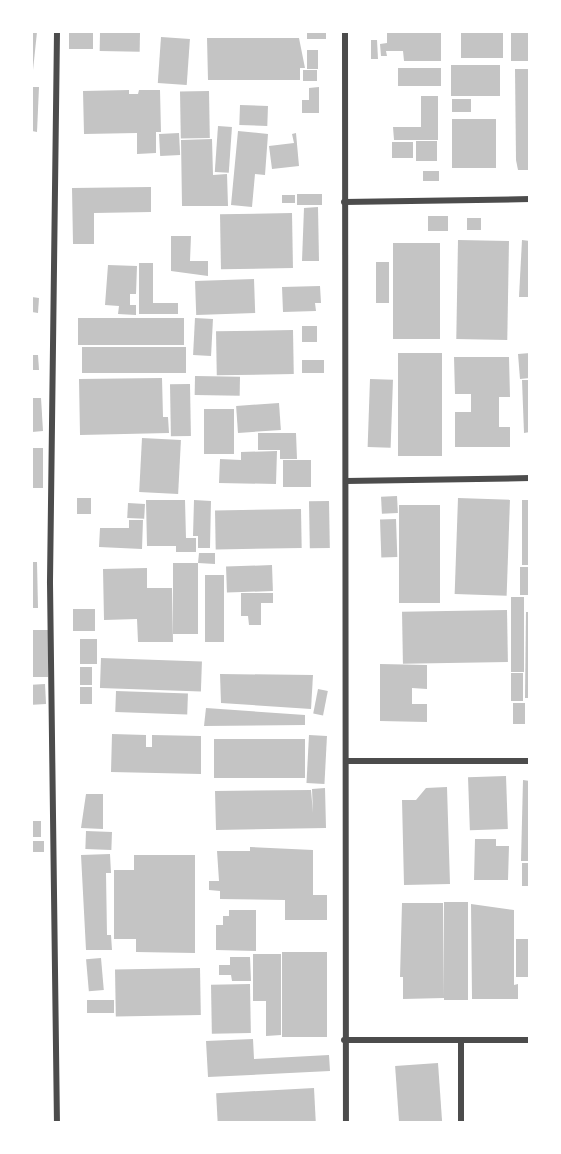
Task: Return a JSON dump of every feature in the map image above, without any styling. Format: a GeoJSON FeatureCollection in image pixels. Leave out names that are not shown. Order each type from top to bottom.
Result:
{"type":"FeatureCollection","features":[{"type":"Feature","properties":{"kind":"street"},"geometry":{"type":"LineString","coordinates":[[57,32],[50,583],[57,1122]]}},
{"type":"Feature","properties":{"kind":"street"},"geometry":{"type":"LineString","coordinates":[[345,32],[344,1040],[346,1122]]}},
{"type":"Feature","properties":{"kind":"street"},"geometry":{"type":"LineString","coordinates":[[344,202],[530,199]]}},
{"type":"Feature","properties":{"kind":"street"},"geometry":{"type":"LineString","coordinates":[[346,481],[530,478]]}},
{"type":"Feature","properties":{"kind":"street"},"geometry":{"type":"LineString","coordinates":[[346,761],[530,761]]}},
{"type":"Feature","properties":{"kind":"street"},"geometry":{"type":"LineString","coordinates":[[344,1040],[530,1040]]}},
{"type":"Feature","properties":{"kind":"street"},"geometry":{"type":"LineString","coordinates":[[461,1041],[461,1122]]}},
{"type":"Feature","properties":{"kind":"building"},"geometry":{"type":"Polygon","coordinates":[[[32,32],[37,32],[33,70],[32,70],[32,32]]]}},
{"type":"Feature","properties":{"kind":"building"},"geometry":{"type":"Polygon","coordinates":[[[69,32],[93,32],[93,49],[69,49],[69,32]]]}},
{"type":"Feature","properties":{"kind":"building"},"geometry":{"type":"Polygon","coordinates":[[[100,32],[140,33],[140,52],[100,51],[100,32]]]}},
{"type":"Feature","properties":{"kind":"building"},"geometry":{"type":"Polygon","coordinates":[[[307,32],[326,32],[326,39],[307,39],[307,32]]]}},
{"type":"Feature","properties":{"kind":"building"},"geometry":{"type":"Polygon","coordinates":[[[387,32],[441,32],[441,61],[404,61],[403,51],[386,51],[387,56],[381,56],[380,44],[387,43],[387,32]]]}},
{"type":"Feature","properties":{"kind":"building"},"geometry":{"type":"Polygon","coordinates":[[[461,32],[503,32],[503,58],[461,58],[461,32]]]}},
{"type":"Feature","properties":{"kind":"building"},"geometry":{"type":"Polygon","coordinates":[[[511,32],[530,32],[530,61],[511,61],[511,32]]]}},
{"type":"Feature","properties":{"kind":"building"},"geometry":{"type":"Polygon","coordinates":[[[161,37],[190,39],[187,85],[158,83],[161,37]]]}},
{"type":"Feature","properties":{"kind":"building"},"geometry":{"type":"Polygon","coordinates":[[[207,38],[299,38],[305,68],[300,68],[300,80],[208,80],[207,38]]]}},
{"type":"Feature","properties":{"kind":"building"},"geometry":{"type":"Polygon","coordinates":[[[371,40],[377,40],[378,59],[371,59],[371,40]]]}},
{"type":"Feature","properties":{"kind":"building"},"geometry":{"type":"Polygon","coordinates":[[[307,50],[318,50],[318,69],[307,69],[307,50]]]}},
{"type":"Feature","properties":{"kind":"building"},"geometry":{"type":"Polygon","coordinates":[[[451,65],[500,65],[500,96],[451,96],[451,65]]]}},
{"type":"Feature","properties":{"kind":"building"},"geometry":{"type":"Polygon","coordinates":[[[398,68],[441,68],[441,86],[398,86],[398,68]]]}},
{"type":"Feature","properties":{"kind":"building"},"geometry":{"type":"Polygon","coordinates":[[[515,69],[530,69],[530,170],[518,170],[516,160],[515,69]]]}},
{"type":"Feature","properties":{"kind":"building"},"geometry":{"type":"Polygon","coordinates":[[[303,70],[317,70],[317,81],[303,81],[303,70]]]}},
{"type":"Feature","properties":{"kind":"building"},"geometry":{"type":"Polygon","coordinates":[[[32,87],[39,87],[37,132],[32,131],[32,87]]]}},
{"type":"Feature","properties":{"kind":"building"},"geometry":{"type":"Polygon","coordinates":[[[319,87],[319,113],[302,113],[302,100],[309,100],[309,88],[319,87]]]}},
{"type":"Feature","properties":{"kind":"building"},"geometry":{"type":"Polygon","coordinates":[[[129,90],[129,94],[138,94],[139,90],[160,90],[161,132],[156,132],[156,153],[137,154],[137,133],[84,134],[83,91],[129,90]]]}},
{"type":"Feature","properties":{"kind":"building"},"geometry":{"type":"Polygon","coordinates":[[[209,91],[210,138],[181,138],[180,92],[209,91]]]}},
{"type":"Feature","properties":{"kind":"building"},"geometry":{"type":"Polygon","coordinates":[[[421,96],[438,96],[438,140],[394,140],[393,127],[421,127],[421,96]]]}},
{"type":"Feature","properties":{"kind":"building"},"geometry":{"type":"Polygon","coordinates":[[[452,99],[471,99],[471,112],[452,112],[452,99]]]}},
{"type":"Feature","properties":{"kind":"building"},"geometry":{"type":"Polygon","coordinates":[[[240,105],[268,106],[267,126],[239,125],[240,105]]]}},
{"type":"Feature","properties":{"kind":"building"},"geometry":{"type":"Polygon","coordinates":[[[452,119],[496,119],[496,168],[452,168],[452,119]]]}},
{"type":"Feature","properties":{"kind":"building"},"geometry":{"type":"Polygon","coordinates":[[[218,126],[232,127],[229,173],[215,172],[218,126]]]}},
{"type":"Feature","properties":{"kind":"building"},"geometry":{"type":"Polygon","coordinates":[[[238,131],[268,134],[265,175],[255,174],[252,207],[231,205],[238,131]]]}},
{"type":"Feature","properties":{"kind":"building"},"geometry":{"type":"Polygon","coordinates":[[[179,133],[180,155],[160,156],[159,134],[179,133]]]}},
{"type":"Feature","properties":{"kind":"building"},"geometry":{"type":"Polygon","coordinates":[[[296,133],[299,166],[272,169],[269,146],[294,143],[292,134],[296,133]]]}},
{"type":"Feature","properties":{"kind":"building"},"geometry":{"type":"Polygon","coordinates":[[[212,139],[213,175],[227,174],[228,206],[182,206],[181,140],[212,139]]]}},
{"type":"Feature","properties":{"kind":"building"},"geometry":{"type":"Polygon","coordinates":[[[416,141],[437,141],[437,161],[416,161],[416,141]]]}},
{"type":"Feature","properties":{"kind":"building"},"geometry":{"type":"Polygon","coordinates":[[[392,142],[413,142],[413,158],[392,158],[392,142]]]}},
{"type":"Feature","properties":{"kind":"building"},"geometry":{"type":"Polygon","coordinates":[[[423,171],[439,171],[439,181],[423,181],[423,171]]]}},
{"type":"Feature","properties":{"kind":"building"},"geometry":{"type":"Polygon","coordinates":[[[151,187],[151,212],[94,213],[94,244],[73,244],[72,188],[151,187]]]}},
{"type":"Feature","properties":{"kind":"building"},"geometry":{"type":"Polygon","coordinates":[[[297,194],[322,194],[322,205],[297,205],[297,194]]]}},
{"type":"Feature","properties":{"kind":"building"},"geometry":{"type":"Polygon","coordinates":[[[282,195],[295,195],[295,203],[282,203],[282,195]]]}},
{"type":"Feature","properties":{"kind":"building"},"geometry":{"type":"Polygon","coordinates":[[[318,207],[319,261],[302,261],[304,208],[318,207]]]}},
{"type":"Feature","properties":{"kind":"building"},"geometry":{"type":"Polygon","coordinates":[[[292,213],[293,268],[221,269],[220,214],[292,213]]]}},
{"type":"Feature","properties":{"kind":"building"},"geometry":{"type":"Polygon","coordinates":[[[428,216],[448,216],[448,231],[428,231],[428,216]]]}},
{"type":"Feature","properties":{"kind":"building"},"geometry":{"type":"Polygon","coordinates":[[[467,218],[481,218],[481,230],[467,230],[467,218]]]}},
{"type":"Feature","properties":{"kind":"building"},"geometry":{"type":"Polygon","coordinates":[[[171,236],[191,236],[190,261],[208,261],[208,276],[171,271],[171,236]]]}},
{"type":"Feature","properties":{"kind":"building"},"geometry":{"type":"Polygon","coordinates":[[[458,240],[509,241],[507,340],[456,339],[458,240]]]}},
{"type":"Feature","properties":{"kind":"building"},"geometry":{"type":"Polygon","coordinates":[[[522,240],[530,241],[530,297],[519,297],[522,240]]]}},
{"type":"Feature","properties":{"kind":"building"},"geometry":{"type":"Polygon","coordinates":[[[393,243],[440,243],[440,339],[393,339],[393,243]]]}},
{"type":"Feature","properties":{"kind":"building"},"geometry":{"type":"Polygon","coordinates":[[[376,262],[389,262],[389,303],[376,303],[376,262]]]}},
{"type":"Feature","properties":{"kind":"building"},"geometry":{"type":"Polygon","coordinates":[[[139,263],[153,263],[153,303],[178,303],[178,314],[139,314],[139,263]]]}},
{"type":"Feature","properties":{"kind":"building"},"geometry":{"type":"Polygon","coordinates":[[[108,265],[137,266],[136,294],[130,294],[130,305],[136,305],[136,315],[118,314],[119,306],[105,305],[108,265]]]}},
{"type":"Feature","properties":{"kind":"building"},"geometry":{"type":"Polygon","coordinates":[[[254,279],[255,313],[196,315],[195,281],[254,279]]]}},
{"type":"Feature","properties":{"kind":"building"},"geometry":{"type":"Polygon","coordinates":[[[320,286],[321,303],[315,303],[316,311],[283,312],[282,287],[320,286]]]}},
{"type":"Feature","properties":{"kind":"building"},"geometry":{"type":"Polygon","coordinates":[[[32,297],[39,298],[38,313],[32,312],[32,297]]]}},
{"type":"Feature","properties":{"kind":"building"},"geometry":{"type":"Polygon","coordinates":[[[78,318],[184,318],[184,345],[78,345],[78,318]]]}},
{"type":"Feature","properties":{"kind":"building"},"geometry":{"type":"Polygon","coordinates":[[[195,318],[213,319],[211,356],[193,355],[195,318]]]}},
{"type":"Feature","properties":{"kind":"building"},"geometry":{"type":"Polygon","coordinates":[[[302,326],[317,326],[317,342],[302,342],[302,326]]]}},
{"type":"Feature","properties":{"kind":"building"},"geometry":{"type":"Polygon","coordinates":[[[293,330],[294,374],[217,375],[216,331],[293,330]]]}},
{"type":"Feature","properties":{"kind":"building"},"geometry":{"type":"Polygon","coordinates":[[[82,347],[186,347],[186,373],[82,373],[82,347]]]}},
{"type":"Feature","properties":{"kind":"building"},"geometry":{"type":"Polygon","coordinates":[[[398,353],[442,353],[442,456],[398,456],[398,353]]]}},
{"type":"Feature","properties":{"kind":"building"},"geometry":{"type":"Polygon","coordinates":[[[530,353],[530,378],[520,379],[518,354],[530,353]]]}},
{"type":"Feature","properties":{"kind":"building"},"geometry":{"type":"Polygon","coordinates":[[[32,355],[38,355],[39,370],[32,370],[32,355]]]}},
{"type":"Feature","properties":{"kind":"building"},"geometry":{"type":"Polygon","coordinates":[[[454,357],[509,357],[510,397],[499,397],[499,427],[510,427],[510,447],[455,447],[455,412],[471,412],[471,394],[455,394],[454,357]]]}},
{"type":"Feature","properties":{"kind":"building"},"geometry":{"type":"Polygon","coordinates":[[[302,360],[324,360],[324,373],[302,373],[302,360]]]}},
{"type":"Feature","properties":{"kind":"building"},"geometry":{"type":"Polygon","coordinates":[[[195,376],[240,377],[240,396],[195,395],[195,376]]]}},
{"type":"Feature","properties":{"kind":"building"},"geometry":{"type":"Polygon","coordinates":[[[162,378],[163,417],[168,417],[169,433],[80,435],[79,379],[162,378]]]}},
{"type":"Feature","properties":{"kind":"building"},"geometry":{"type":"Polygon","coordinates":[[[370,379],[393,380],[391,448],[368,447],[370,379]]]}},
{"type":"Feature","properties":{"kind":"building"},"geometry":{"type":"Polygon","coordinates":[[[522,380],[530,380],[530,432],[524,433],[522,380]]]}},
{"type":"Feature","properties":{"kind":"building"},"geometry":{"type":"Polygon","coordinates":[[[170,384],[190,384],[191,436],[171,436],[170,384]]]}},
{"type":"Feature","properties":{"kind":"building"},"geometry":{"type":"Polygon","coordinates":[[[32,398],[41,398],[43,431],[32,432],[32,398]]]}},
{"type":"Feature","properties":{"kind":"building"},"geometry":{"type":"Polygon","coordinates":[[[279,403],[281,430],[238,433],[236,406],[279,403]]]}},
{"type":"Feature","properties":{"kind":"building"},"geometry":{"type":"Polygon","coordinates":[[[204,409],[234,409],[234,454],[204,454],[204,409]]]}},
{"type":"Feature","properties":{"kind":"building"},"geometry":{"type":"Polygon","coordinates":[[[258,433],[296,433],[297,459],[280,459],[280,450],[258,450],[258,433]]]}},
{"type":"Feature","properties":{"kind":"building"},"geometry":{"type":"Polygon","coordinates":[[[142,438],[181,440],[178,494],[139,492],[142,438]]]}},
{"type":"Feature","properties":{"kind":"building"},"geometry":{"type":"Polygon","coordinates":[[[32,448],[43,448],[43,488],[32,488],[32,448]]]}},
{"type":"Feature","properties":{"kind":"building"},"geometry":{"type":"Polygon","coordinates":[[[277,451],[276,484],[219,483],[220,459],[241,460],[241,452],[277,451]]]}},
{"type":"Feature","properties":{"kind":"building"},"geometry":{"type":"Polygon","coordinates":[[[283,460],[311,460],[311,487],[283,487],[283,460]]]}},
{"type":"Feature","properties":{"kind":"building"},"geometry":{"type":"Polygon","coordinates":[[[397,496],[398,513],[382,514],[381,497],[397,496]]]}},
{"type":"Feature","properties":{"kind":"building"},"geometry":{"type":"Polygon","coordinates":[[[77,498],[91,498],[91,514],[77,514],[77,498]]]}},
{"type":"Feature","properties":{"kind":"building"},"geometry":{"type":"Polygon","coordinates":[[[458,498],[510,500],[507,596],[455,594],[458,498]]]}},
{"type":"Feature","properties":{"kind":"building"},"geometry":{"type":"Polygon","coordinates":[[[146,500],[185,500],[186,538],[196,538],[196,552],[176,552],[176,546],[147,546],[146,500]]]}},
{"type":"Feature","properties":{"kind":"building"},"geometry":{"type":"Polygon","coordinates":[[[194,500],[211,501],[210,548],[198,548],[198,536],[193,536],[194,500]]]}},
{"type":"Feature","properties":{"kind":"building"},"geometry":{"type":"Polygon","coordinates":[[[522,500],[530,500],[530,565],[522,565],[522,500]]]}},
{"type":"Feature","properties":{"kind":"building"},"geometry":{"type":"Polygon","coordinates":[[[309,501],[329,501],[330,548],[310,548],[309,501]]]}},
{"type":"Feature","properties":{"kind":"building"},"geometry":{"type":"Polygon","coordinates":[[[128,503],[145,504],[144,519],[127,518],[128,503]]]}},
{"type":"Feature","properties":{"kind":"building"},"geometry":{"type":"Polygon","coordinates":[[[399,505],[440,505],[440,603],[399,603],[399,505]]]}},
{"type":"Feature","properties":{"kind":"building"},"geometry":{"type":"Polygon","coordinates":[[[301,509],[302,548],[216,549],[215,511],[301,509]]]}},
{"type":"Feature","properties":{"kind":"building"},"geometry":{"type":"Polygon","coordinates":[[[396,519],[397,557],[381,558],[380,520],[396,519]]]}},
{"type":"Feature","properties":{"kind":"building"},"geometry":{"type":"Polygon","coordinates":[[[129,520],[143,520],[142,549],[99,547],[100,528],[129,528],[129,520]]]}},
{"type":"Feature","properties":{"kind":"building"},"geometry":{"type":"Polygon","coordinates":[[[199,553],[215,553],[215,564],[198,563],[199,553]]]}},
{"type":"Feature","properties":{"kind":"building"},"geometry":{"type":"Polygon","coordinates":[[[32,562],[37,562],[38,608],[32,608],[32,562]]]}},
{"type":"Feature","properties":{"kind":"building"},"geometry":{"type":"Polygon","coordinates":[[[173,563],[198,563],[198,634],[173,634],[173,563]]]}},
{"type":"Feature","properties":{"kind":"building"},"geometry":{"type":"Polygon","coordinates":[[[272,565],[273,591],[227,593],[226,567],[272,565]]]}},
{"type":"Feature","properties":{"kind":"building"},"geometry":{"type":"Polygon","coordinates":[[[520,567],[530,567],[530,595],[520,595],[520,567]]]}},
{"type":"Feature","properties":{"kind":"building"},"geometry":{"type":"Polygon","coordinates":[[[147,568],[147,588],[172,588],[173,642],[138,642],[137,619],[104,620],[103,569],[147,568]]]}},
{"type":"Feature","properties":{"kind":"building"},"geometry":{"type":"Polygon","coordinates":[[[205,575],[224,575],[224,642],[205,642],[205,575]]]}},
{"type":"Feature","properties":{"kind":"building"},"geometry":{"type":"Polygon","coordinates":[[[241,593],[273,593],[273,603],[261,603],[261,625],[249,625],[248,616],[241,616],[241,593]]]}},
{"type":"Feature","properties":{"kind":"building"},"geometry":{"type":"Polygon","coordinates":[[[511,597],[524,597],[524,672],[511,672],[511,597]]]}},
{"type":"Feature","properties":{"kind":"building"},"geometry":{"type":"Polygon","coordinates":[[[73,609],[95,609],[95,631],[73,631],[73,609]]]}},
{"type":"Feature","properties":{"kind":"building"},"geometry":{"type":"Polygon","coordinates":[[[507,610],[508,662],[403,664],[402,612],[507,610]]]}},
{"type":"Feature","properties":{"kind":"building"},"geometry":{"type":"Polygon","coordinates":[[[526,612],[530,612],[530,698],[525,698],[526,612]]]}},
{"type":"Feature","properties":{"kind":"building"},"geometry":{"type":"Polygon","coordinates":[[[33,630],[48,630],[48,677],[33,677],[33,630]]]}},
{"type":"Feature","properties":{"kind":"building"},"geometry":{"type":"Polygon","coordinates":[[[80,639],[97,639],[97,664],[80,664],[80,639]]]}},
{"type":"Feature","properties":{"kind":"building"},"geometry":{"type":"Polygon","coordinates":[[[101,658],[202,662],[201,692],[100,688],[101,658]]]}},
{"type":"Feature","properties":{"kind":"building"},"geometry":{"type":"Polygon","coordinates":[[[380,664],[427,665],[427,689],[412,688],[412,704],[427,704],[427,722],[380,721],[380,664]]]}},
{"type":"Feature","properties":{"kind":"building"},"geometry":{"type":"Polygon","coordinates":[[[80,667],[92,667],[92,685],[80,685],[80,667]]]}},
{"type":"Feature","properties":{"kind":"building"},"geometry":{"type":"Polygon","coordinates":[[[511,673],[523,673],[523,701],[511,701],[511,673]]]}},
{"type":"Feature","properties":{"kind":"building"},"geometry":{"type":"Polygon","coordinates":[[[220,674],[313,675],[311,709],[221,703],[220,674]]]}},
{"type":"Feature","properties":{"kind":"building"},"geometry":{"type":"Polygon","coordinates":[[[45,684],[46,704],[33,705],[32,685],[45,684]]]}},
{"type":"Feature","properties":{"kind":"building"},"geometry":{"type":"Polygon","coordinates":[[[80,687],[92,687],[92,704],[80,704],[80,687]]]}},
{"type":"Feature","properties":{"kind":"building"},"geometry":{"type":"Polygon","coordinates":[[[318,689],[328,691],[323,715],[313,714],[318,689]]]}},
{"type":"Feature","properties":{"kind":"building"},"geometry":{"type":"Polygon","coordinates":[[[116,691],[188,694],[187,714],[115,712],[116,691]]]}},
{"type":"Feature","properties":{"kind":"building"},"geometry":{"type":"Polygon","coordinates":[[[513,703],[525,703],[525,724],[513,724],[513,703]]]}},
{"type":"Feature","properties":{"kind":"building"},"geometry":{"type":"Polygon","coordinates":[[[206,708],[305,715],[305,725],[204,726],[206,708]]]}},
{"type":"Feature","properties":{"kind":"building"},"geometry":{"type":"Polygon","coordinates":[[[112,734],[146,735],[146,747],[152,747],[152,735],[201,736],[201,774],[111,772],[112,734]]]}},
{"type":"Feature","properties":{"kind":"building"},"geometry":{"type":"Polygon","coordinates":[[[309,735],[327,736],[324,784],[306,783],[309,735]]]}},
{"type":"Feature","properties":{"kind":"building"},"geometry":{"type":"Polygon","coordinates":[[[214,739],[305,739],[305,778],[214,778],[214,739]]]}},
{"type":"Feature","properties":{"kind":"building"},"geometry":{"type":"Polygon","coordinates":[[[506,776],[508,829],[470,830],[468,777],[506,776]]]}},
{"type":"Feature","properties":{"kind":"building"},"geometry":{"type":"Polygon","coordinates":[[[523,780],[530,781],[530,861],[521,861],[523,780]]]}},
{"type":"Feature","properties":{"kind":"building"},"geometry":{"type":"Polygon","coordinates":[[[447,787],[450,884],[404,885],[402,800],[416,800],[426,788],[447,787]]]}},
{"type":"Feature","properties":{"kind":"building"},"geometry":{"type":"Polygon","coordinates":[[[325,788],[326,828],[216,830],[215,791],[311,790],[313,813],[312,789],[325,788]]]}},
{"type":"Feature","properties":{"kind":"building"},"geometry":{"type":"Polygon","coordinates":[[[86,794],[103,794],[103,829],[81,828],[86,794]]]}},
{"type":"Feature","properties":{"kind":"building"},"geometry":{"type":"Polygon","coordinates":[[[32,821],[41,821],[41,837],[32,837],[32,821]]]}},
{"type":"Feature","properties":{"kind":"building"},"geometry":{"type":"Polygon","coordinates":[[[86,831],[112,832],[111,850],[85,849],[86,831]]]}},
{"type":"Feature","properties":{"kind":"building"},"geometry":{"type":"Polygon","coordinates":[[[475,839],[496,839],[496,846],[509,846],[508,880],[474,880],[475,839]]]}},
{"type":"Feature","properties":{"kind":"building"},"geometry":{"type":"Polygon","coordinates":[[[32,841],[44,841],[44,852],[32,852],[32,841]]]}},
{"type":"Feature","properties":{"kind":"building"},"geometry":{"type":"Polygon","coordinates":[[[250,847],[313,850],[313,895],[327,895],[327,920],[285,920],[285,900],[220,899],[220,891],[209,890],[209,881],[219,881],[217,851],[250,851],[250,847]]]}},
{"type":"Feature","properties":{"kind":"building"},"geometry":{"type":"Polygon","coordinates":[[[110,854],[111,873],[106,873],[107,935],[111,935],[112,950],[86,950],[81,855],[110,854]]]}},
{"type":"Feature","properties":{"kind":"building"},"geometry":{"type":"Polygon","coordinates":[[[134,855],[195,855],[195,953],[136,952],[136,939],[114,939],[114,870],[134,870],[134,855]]]}},
{"type":"Feature","properties":{"kind":"building"},"geometry":{"type":"Polygon","coordinates":[[[522,863],[530,863],[530,886],[522,886],[522,863]]]}},
{"type":"Feature","properties":{"kind":"building"},"geometry":{"type":"Polygon","coordinates":[[[444,902],[468,902],[468,1000],[444,1000],[444,902]]]}},
{"type":"Feature","properties":{"kind":"building"},"geometry":{"type":"Polygon","coordinates":[[[402,903],[443,903],[444,998],[403,999],[403,977],[400,977],[402,903]]]}},
{"type":"Feature","properties":{"kind":"building"},"geometry":{"type":"Polygon","coordinates":[[[471,904],[514,910],[514,985],[518,984],[518,999],[472,999],[471,904]]]}},
{"type":"Feature","properties":{"kind":"building"},"geometry":{"type":"Polygon","coordinates":[[[229,910],[256,910],[256,951],[216,950],[216,925],[223,925],[223,916],[229,916],[229,910]]]}},
{"type":"Feature","properties":{"kind":"building"},"geometry":{"type":"Polygon","coordinates":[[[516,939],[528,939],[528,977],[516,977],[516,939]]]}},
{"type":"Feature","properties":{"kind":"building"},"geometry":{"type":"Polygon","coordinates":[[[282,952],[327,952],[327,1037],[282,1037],[282,952]]]}},
{"type":"Feature","properties":{"kind":"building"},"geometry":{"type":"Polygon","coordinates":[[[253,954],[281,954],[281,1035],[266,1036],[266,1001],[253,1001],[253,954]]]}},
{"type":"Feature","properties":{"kind":"building"},"geometry":{"type":"Polygon","coordinates":[[[230,957],[250,957],[251,981],[232,981],[231,975],[219,975],[219,965],[230,965],[230,957]]]}},
{"type":"Feature","properties":{"kind":"building"},"geometry":{"type":"Polygon","coordinates":[[[101,958],[104,990],[89,991],[86,959],[101,958]]]}},
{"type":"Feature","properties":{"kind":"building"},"geometry":{"type":"Polygon","coordinates":[[[200,968],[201,1015],[116,1016],[115,969],[200,968]]]}},
{"type":"Feature","properties":{"kind":"building"},"geometry":{"type":"Polygon","coordinates":[[[250,984],[251,1033],[212,1034],[211,985],[250,984]]]}},
{"type":"Feature","properties":{"kind":"building"},"geometry":{"type":"Polygon","coordinates":[[[87,1000],[114,1000],[114,1013],[87,1013],[87,1000]]]}},
{"type":"Feature","properties":{"kind":"building"},"geometry":{"type":"Polygon","coordinates":[[[253,1039],[254,1059],[329,1055],[330,1071],[208,1077],[206,1041],[253,1039]]]}},
{"type":"Feature","properties":{"kind":"building"},"geometry":{"type":"Polygon","coordinates":[[[438,1063],[442,1122],[399,1122],[395,1066],[438,1063]]]}},
{"type":"Feature","properties":{"kind":"building"},"geometry":{"type":"Polygon","coordinates":[[[314,1088],[316,1122],[218,1122],[216,1093],[314,1088]]]}}]}
